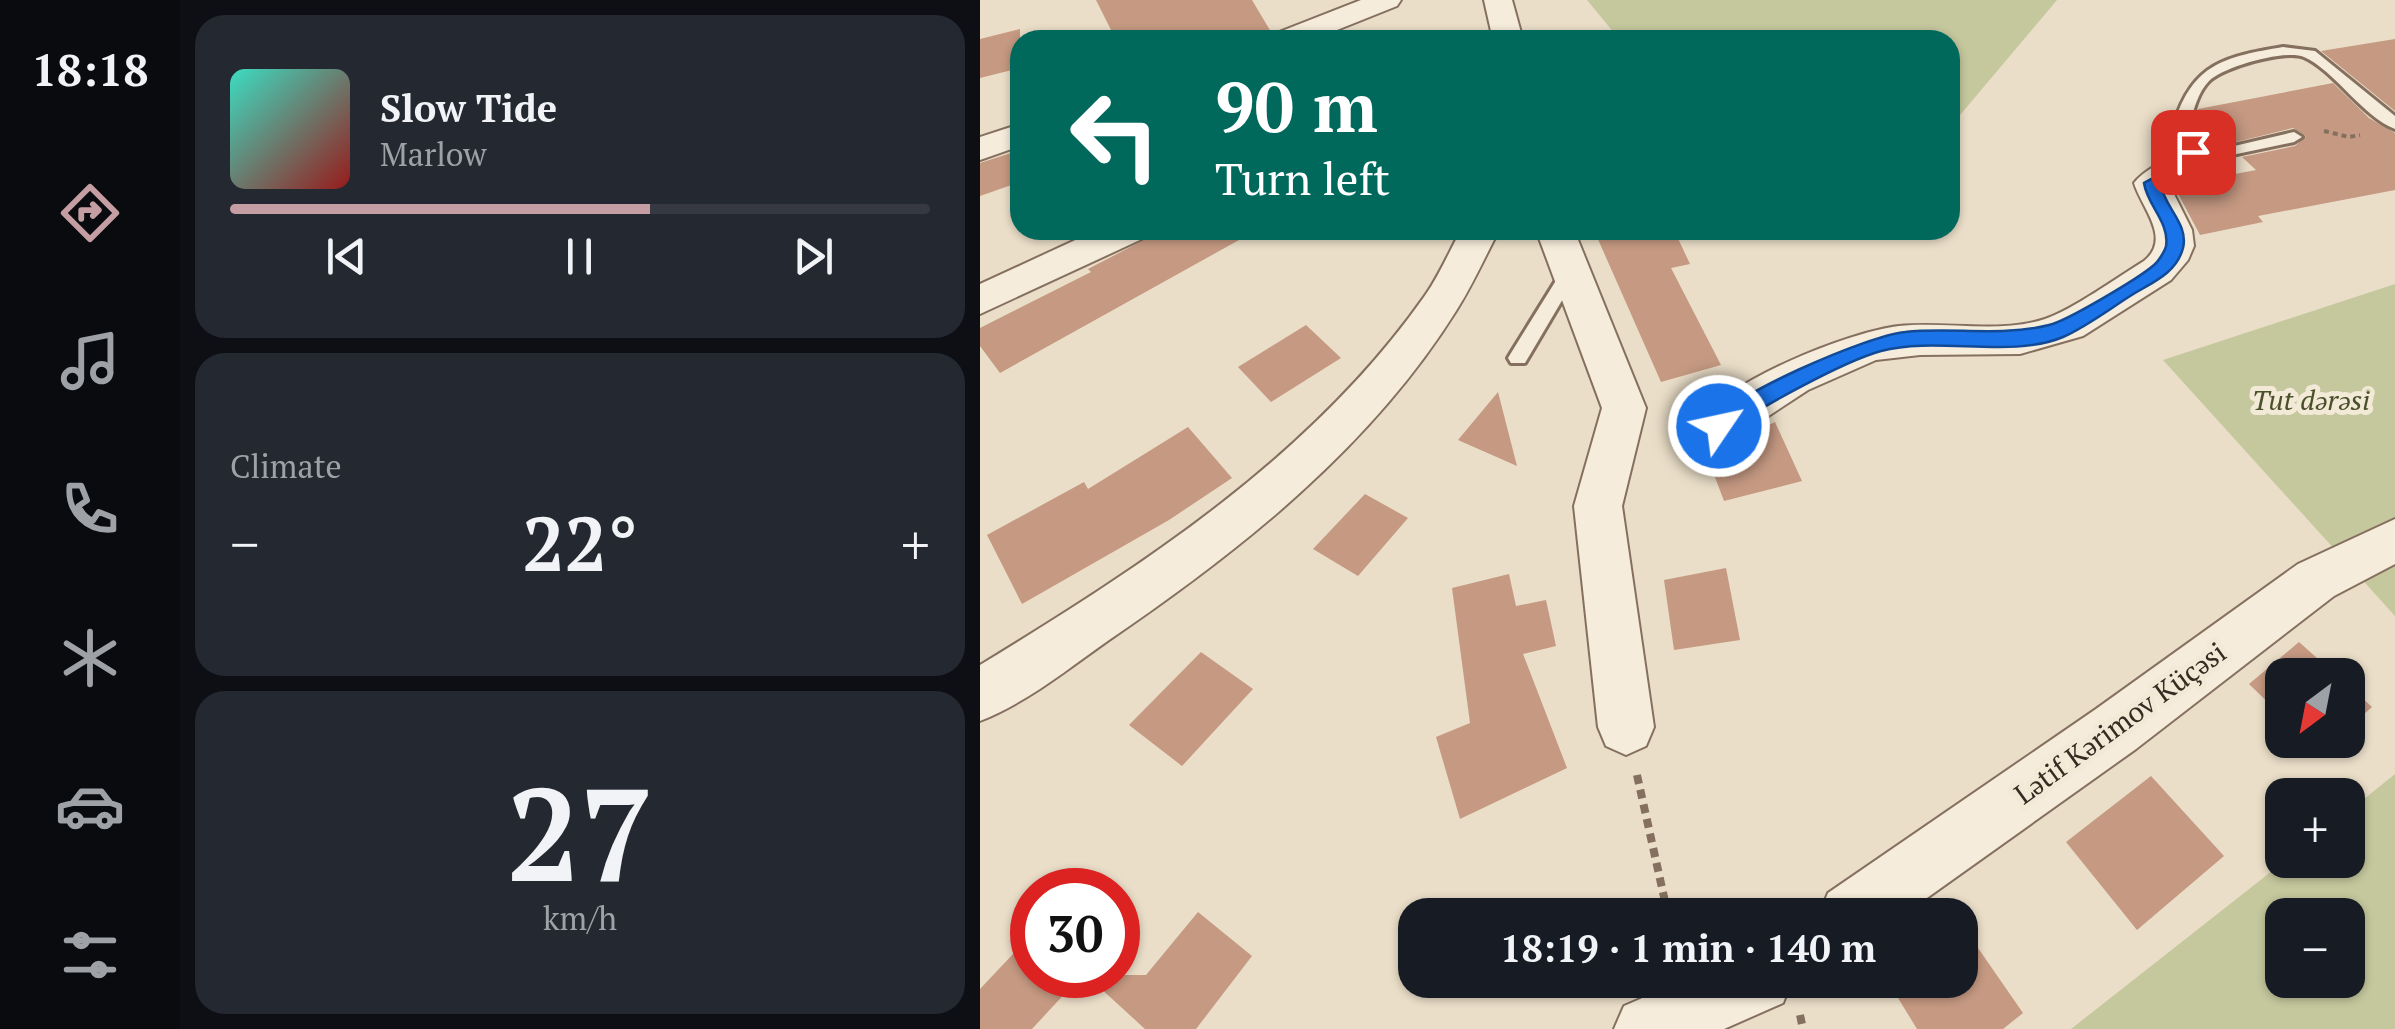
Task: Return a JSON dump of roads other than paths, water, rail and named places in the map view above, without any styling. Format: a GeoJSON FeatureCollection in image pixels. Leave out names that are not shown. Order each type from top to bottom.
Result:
{"type":"FeatureCollection","features":[{"type":"Feature","properties":{"kind":"street"},"geometry":{"type":"LineString","coordinates":[[1312,30],[1388,0]]}},
{"type":"Feature","properties":{"kind":"street"},"geometry":{"type":"LineString","coordinates":[[1474,0],[1478,30]]}},
{"type":"Feature","properties":{"kind":"street"},"geometry":{"type":"LineString","coordinates":[[1498,0],[1506,30]]}},
{"type":"Feature","properties":{"kind":"street"},"geometry":{"type":"LineString","coordinates":[[1719,426],[1752,403],[1872,346],[1904,339],[2019,337],[2057,332],[2163,268],[2175,246],[2170,219],[2155,199],[2152,183],[2176,172],[2193,152],[2182,124]]}},
{"type":"Feature","properties":{"kind":"street"},"geometry":{"type":"LineString","coordinates":[[980,149],[1010,138]]}},
{"type":"Feature","properties":{"kind":"street"},"geometry":{"type":"LineString","coordinates":[[980,300],[1108,240]]}},
{"type":"Feature","properties":{"kind":"street"},"geometry":{"type":"LineString","coordinates":[[980,695],[1102,619],[1264,496],[1382,382],[1464,266],[1476,240]]}},
{"type":"Feature","properties":{"kind":"street"},"geometry":{"type":"LineString","coordinates":[[1562,250],[1624,408],[1614,461],[1598,506],[1626,727]]}},
{"type":"Feature","properties":{"kind":"street","name":"Lətif Kərimov Küçəsi"},"geometry":{"type":"LineString","coordinates":[[1874,898],[2116,728],[2316,580],[2395,540]]}},
{"type":"Feature","properties":{"kind":"street"},"geometry":{"type":"LineString","coordinates":[[1647,1029],[1718,998]]}},
{"type":"Feature","properties":{"kind":"lane"},"geometry":{"type":"LineString","coordinates":[[2294,137],[2214,156],[2182,124],[2190,92],[2213,66],[2294,50],[2310,54],[2395,124]]}},
{"type":"Feature","properties":{"kind":"lane"},"geometry":{"type":"LineString","coordinates":[[1518,358],[1562,250]]}},
{"type":"Feature","properties":{"kind":"park label","name":"Tut dərəsi"},"geometry":{"type":"Point","coordinates":[2311,400]}}]}
